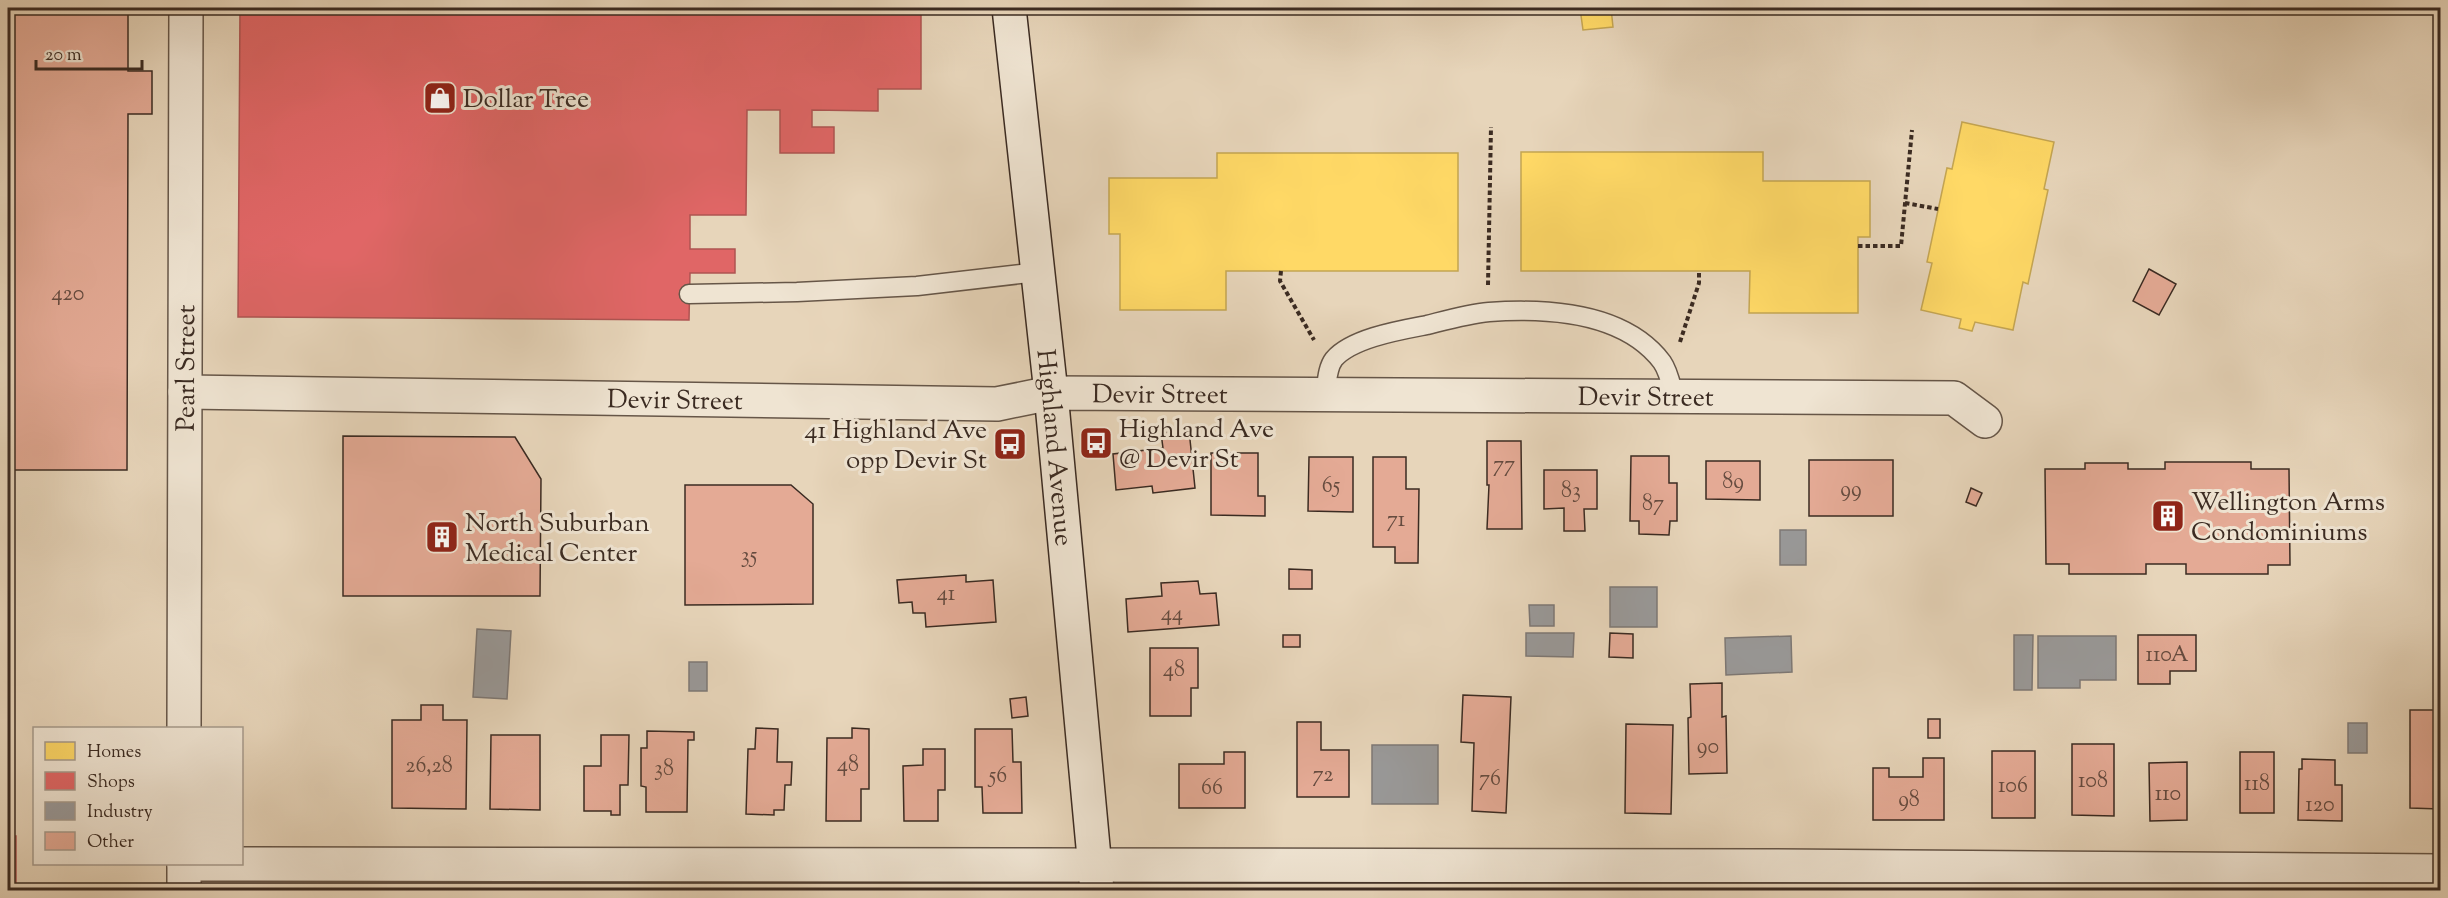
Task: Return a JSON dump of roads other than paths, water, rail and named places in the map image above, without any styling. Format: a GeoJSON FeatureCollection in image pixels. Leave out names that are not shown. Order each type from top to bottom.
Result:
{"type":"FeatureCollection","features":[{"type":"Feature","properties":{"kind":"street","name":"Pearl Street"},"geometry":{"type":"LineString","coordinates":[[184,727],[186,8]]}},
{"type":"Feature","properties":{"kind":"street","name":"Highland Avenue"},"geometry":{"type":"LineString","coordinates":[[1010,8],[1051,393],[1096,877]]}},
{"type":"Feature","properties":{"kind":"street","name":"Devir Street"},"geometry":{"type":"LineString","coordinates":[[185,392],[997,404],[1051,393],[1954,398],[1986,421]]}},
{"type":"Feature","properties":{"kind":"street"},"geometry":{"type":"LineString","coordinates":[[184,865],[184,891]]}},
{"type":"Feature","properties":{"kind":"street"},"geometry":{"type":"LineString","coordinates":[[243,865],[1096,877],[1763,878],[2440,871]]}},
{"type":"Feature","properties":{"kind":"lane"},"geometry":{"type":"LineString","coordinates":[[689,294],[917,286],[1038,272]]}},
{"type":"Feature","properties":{"kind":"lane"},"geometry":{"type":"LineString","coordinates":[[1324,394],[1329,369],[1334,359],[1355,344],[1410,328],[1488,312],[1537,311],[1587,317],[1624,331],[1648,347],[1663,363],[1674,396]]}},
{"type":"Feature","properties":{"kind":"place","name":"Dollar Tree"},"geometry":{"type":"Point","coordinates":[440,98]}},
{"type":"Feature","properties":{"kind":"place","name":"Highland Ave @ Devir St"},"geometry":{"type":"Point","coordinates":[1096,443]}},
{"type":"Feature","properties":{"kind":"place","name":"41 Highland Ave opp Devir St"},"geometry":{"type":"Point","coordinates":[1010,444]}},
{"type":"Feature","properties":{"kind":"place","name":"Wellington Arms Condominiums"},"geometry":{"type":"Point","coordinates":[2168,516]}},
{"type":"Feature","properties":{"kind":"place","name":"North Suburban Medical Center"},"geometry":{"type":"Point","coordinates":[442,537]}}]}
